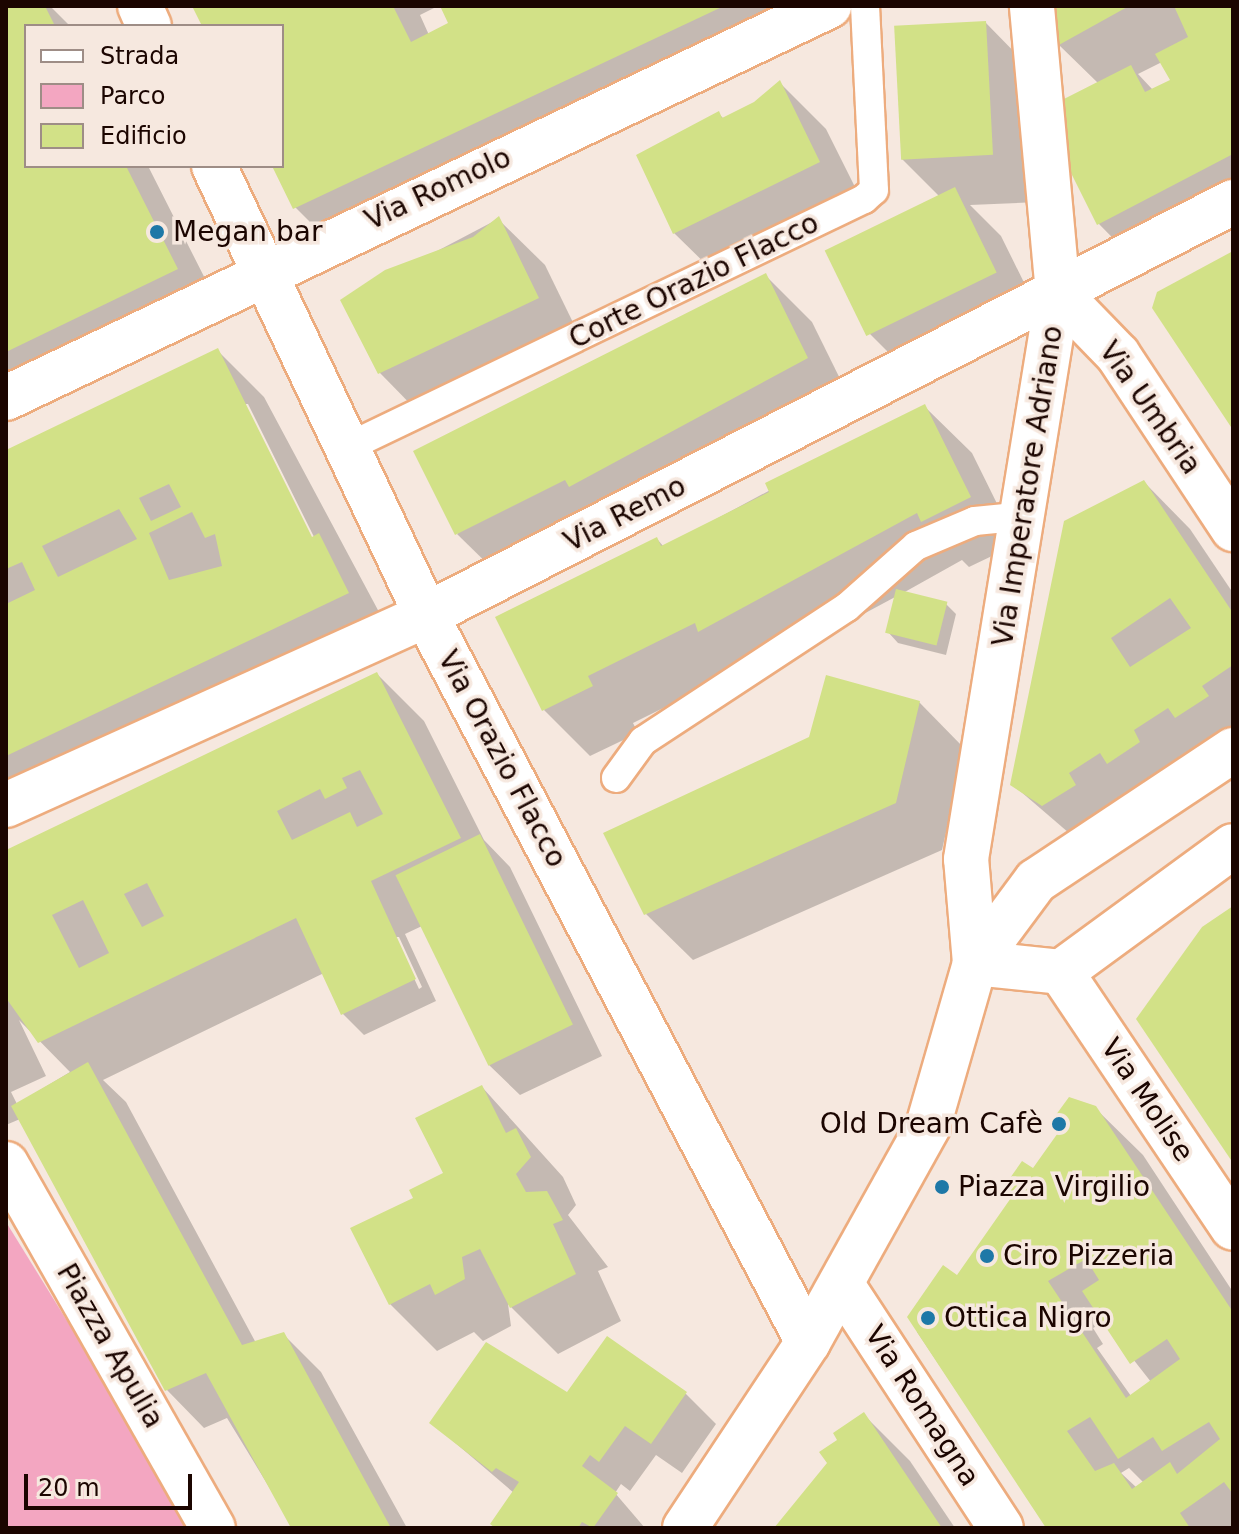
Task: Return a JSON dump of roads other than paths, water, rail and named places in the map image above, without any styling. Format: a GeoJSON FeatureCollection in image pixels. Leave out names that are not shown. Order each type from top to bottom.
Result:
{"type":"FeatureCollection","features":[{"type":"Feature","properties":{"kind":"street","name":"Via Romolo"},"geometry":{"type":"LineString","coordinates":[[6,398],[262,271],[829,6]]}},
{"type":"Feature","properties":{"kind":"street","name":"Via Imperatore Adriano"},"geometry":{"type":"LineString","coordinates":[[975,963],[966,859],[1026,516],[1058,293],[1032,6]]}},
{"type":"Feature","properties":{"kind":"street","name":"Via Orazio Flacco"},"geometry":{"type":"LineString","coordinates":[[215,168],[426,615],[808,1342]]}},
{"type":"Feature","properties":{"kind":"street","name":"Via Remo"},"geometry":{"type":"LineString","coordinates":[[6,805],[426,615],[1233,202]]}},
{"type":"Feature","properties":{"kind":"street","name":"Via Umbria"},"geometry":{"type":"LineString","coordinates":[[1058,293],[1118,355],[1233,529]]}},
{"type":"Feature","properties":{"kind":"street"},"geometry":{"type":"LineString","coordinates":[[685,1528],[808,1342],[928,1126],[975,963],[1036,881],[1233,750]]}},
{"type":"Feature","properties":{"kind":"street"},"geometry":{"type":"LineString","coordinates":[[975,963],[1061,972],[1233,846]]}},
{"type":"Feature","properties":{"kind":"street","name":"Via Molise"},"geometry":{"type":"LineString","coordinates":[[1061,972],[1233,1228]]}},
{"type":"Feature","properties":{"kind":"street","name":"Piazza Apulia"},"geometry":{"type":"LineString","coordinates":[[6,1164],[213,1528]]}},
{"type":"Feature","properties":{"kind":"street","name":"Via Romagna"},"geometry":{"type":"LineString","coordinates":[[842,1285],[1001,1528]]}},
{"type":"Feature","properties":{"kind":"lane","name":"Corte Orazio Flacco"},"geometry":{"type":"LineString","coordinates":[[346,448],[864,199],[874,190],[865,6]]}},
{"type":"Feature","properties":{"kind":"lane"},"geometry":{"type":"LineString","coordinates":[[616,778],[643,741],[847,607],[916,546],[975,521],[1026,516]]}},
{"type":"Feature","properties":{"kind":"place","name":"Megan bar"},"geometry":{"type":"Point","coordinates":[157,232]}},
{"type":"Feature","properties":{"kind":"place","name":"Old Dream Cafè"},"geometry":{"type":"Point","coordinates":[1059,1124]}},
{"type":"Feature","properties":{"kind":"place","name":"Piazza Virgilio"},"geometry":{"type":"Point","coordinates":[942,1187]}},
{"type":"Feature","properties":{"kind":"place","name":"Ciro Pizzeria"},"geometry":{"type":"Point","coordinates":[987,1256]}},
{"type":"Feature","properties":{"kind":"place","name":"Ottica Nigro"},"geometry":{"type":"Point","coordinates":[928,1318]}}]}
